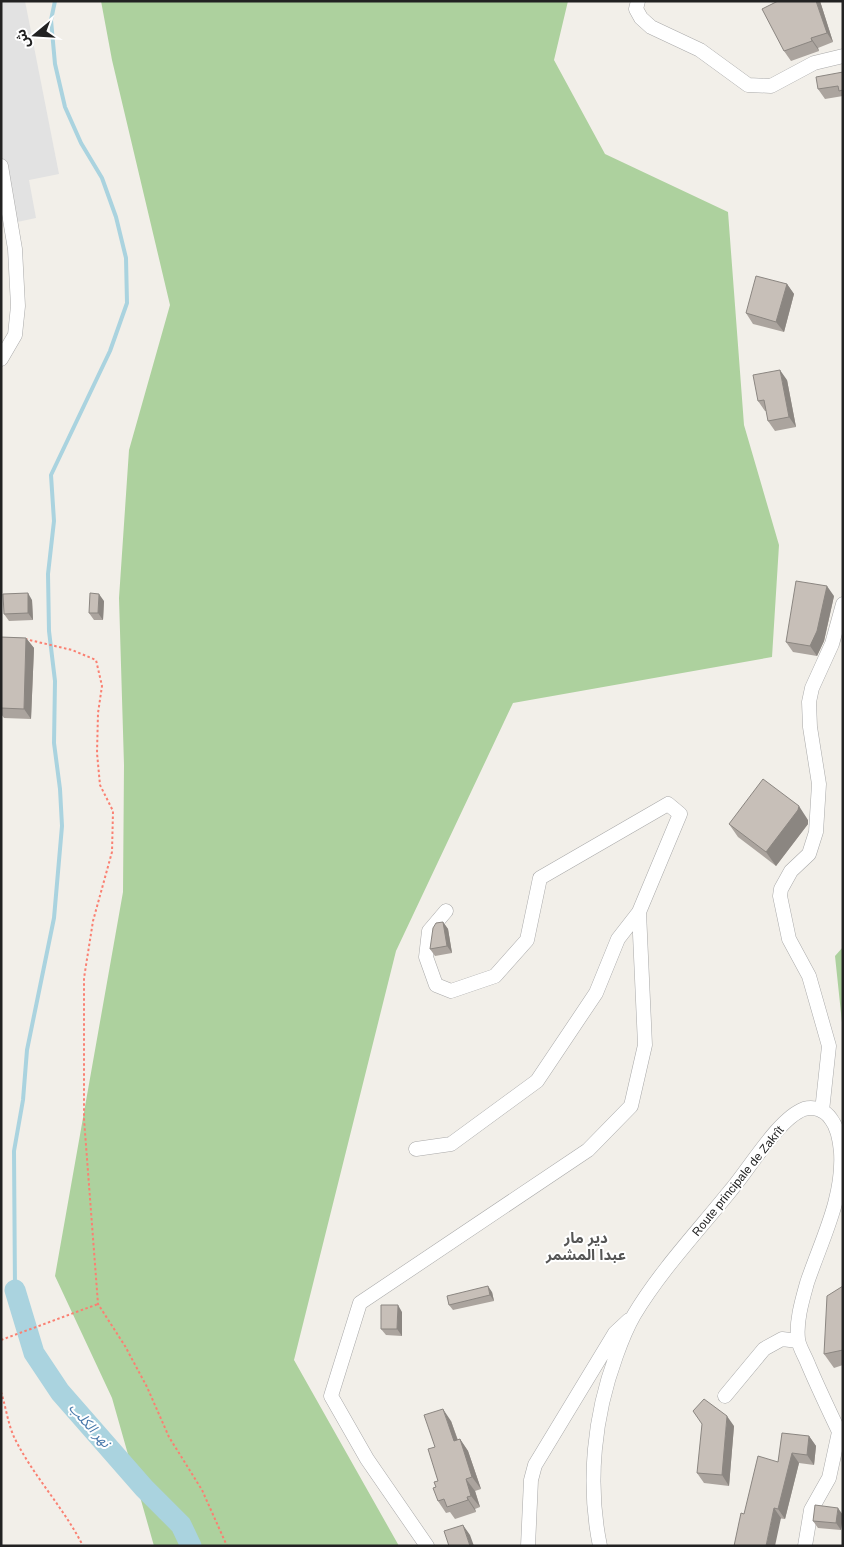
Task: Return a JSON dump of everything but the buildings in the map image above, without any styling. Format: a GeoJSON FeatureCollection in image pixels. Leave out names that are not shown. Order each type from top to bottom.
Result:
{"type":"FeatureCollection","features":[{"type":"Feature","properties":{"kind":"street"},"geometry":{"type":"LineString","coordinates":[[638,1],[636,9],[645,22],[700,50],[748,86],[771,86],[814,63],[843,56]]}},
{"type":"Feature","properties":{"kind":"street"},"geometry":{"type":"LineString","coordinates":[[1,166],[15,249],[18,322],[11,344],[1,359]]}},
{"type":"Feature","properties":{"kind":"street"},"geometry":{"type":"LineString","coordinates":[[805,1546],[811,1510],[829,1478],[841,1436],[798,1340],[799,1317],[804,1294],[835,1204],[841,1180],[839,1138],[831,1118],[822,1111],[829,1046],[809,976],[789,939],[780,889],[791,872],[809,854],[816,832],[819,784],[810,727],[809,702],[812,688],[832,644],[843,604]]}},
{"type":"Feature","properties":{"kind":"street"},"geometry":{"type":"LineString","coordinates":[[416,1149],[451,1144],[537,1081],[596,993],[618,939],[639,912],[680,814],[668,804],[540,878],[527,940],[495,976],[451,991],[436,985],[426,957],[429,931],[446,911]]}},
{"type":"Feature","properties":{"kind":"street"},"geometry":{"type":"LineString","coordinates":[[427,1546],[367,1459],[331,1396],[360,1303],[588,1150],[632,1106],[644,1045],[639,912]]}},
{"type":"Feature","properties":{"kind":"street","name":"Route principale de Zakrît"},"geometry":{"type":"LineString","coordinates":[[600,1546],[593,1503],[592,1467],[604,1395],[616,1356],[633,1316],[656,1283],[787,1120],[805,1109],[817,1108],[822,1111]]}},
{"type":"Feature","properties":{"kind":"street"},"geometry":{"type":"LineString","coordinates":[[528,1546],[531,1480],[540,1452],[615,1333],[633,1316]]}},
{"type":"Feature","properties":{"kind":"street"},"geometry":{"type":"LineString","coordinates":[[725,1396],[764,1349],[782,1339],[798,1340]]}},
{"type":"Feature","properties":{"kind":"path"},"geometry":{"type":"LineString","coordinates":[[20,638],[72,650],[96,660],[102,686],[98,712],[97,753],[100,785],[113,811],[112,852],[93,921],[84,978],[84,1119],[98,1304],[143,1379],[169,1437],[202,1490],[227,1546]]}},
{"type":"Feature","properties":{"kind":"path"},"geometry":{"type":"LineString","coordinates":[[1,1340],[98,1304]]}},
{"type":"Feature","properties":{"kind":"path"},"geometry":{"type":"LineString","coordinates":[[1,1392],[14,1438],[41,1483],[70,1521],[83,1546]]}},
{"type":"Feature","properties":{"kind":"green space"},"geometry":{"type":"Polygon","coordinates":[[[101,1],[568,1],[554,60],[605,154],[728,212],[744,425],[779,545],[772,657],[513,703],[396,951],[294,1360],[399,1546],[154,1546],[112,1398],[55,1276],[123,892],[124,765],[119,598],[129,450],[170,305],[112,60],[101,1]]]}},
{"type":"Feature","properties":{"kind":"green space"},"geometry":{"type":"Polygon","coordinates":[[[843,947],[843,1032],[835,956],[843,947]]]}},
{"type":"Feature","properties":{"kind":"shaded area"},"geometry":{"type":"Polygon","coordinates":[[[1,1],[25,1],[59,174],[29,180],[36,218],[8,224],[1,189],[1,1]]]}},
{"type":"Feature","properties":{"kind":"waterway"},"geometry":{"type":"LineString","coordinates":[[15,1290],[14,1151],[23,1100],[27,1050],[54,918],[62,826],[60,789],[54,743],[55,681],[49,631],[48,574],[54,521],[51,475],[110,351],[127,303],[126,258],[116,217],[102,178],[81,143],[65,107],[55,64],[51,20],[55,1]]}},
{"type":"Feature","properties":{"kind":"waterway","name":"نهر الكلب"},"geometry":{"type":"LineString","coordinates":[[15,1290],[34,1353],[60,1392],[144,1488],[181,1525],[191,1546]]}},
{"type":"Feature","properties":{"kind":"district","name":"دير مار عبدا المشمر"},"geometry":{"type":"Point","coordinates":[586,1246]}}]}
